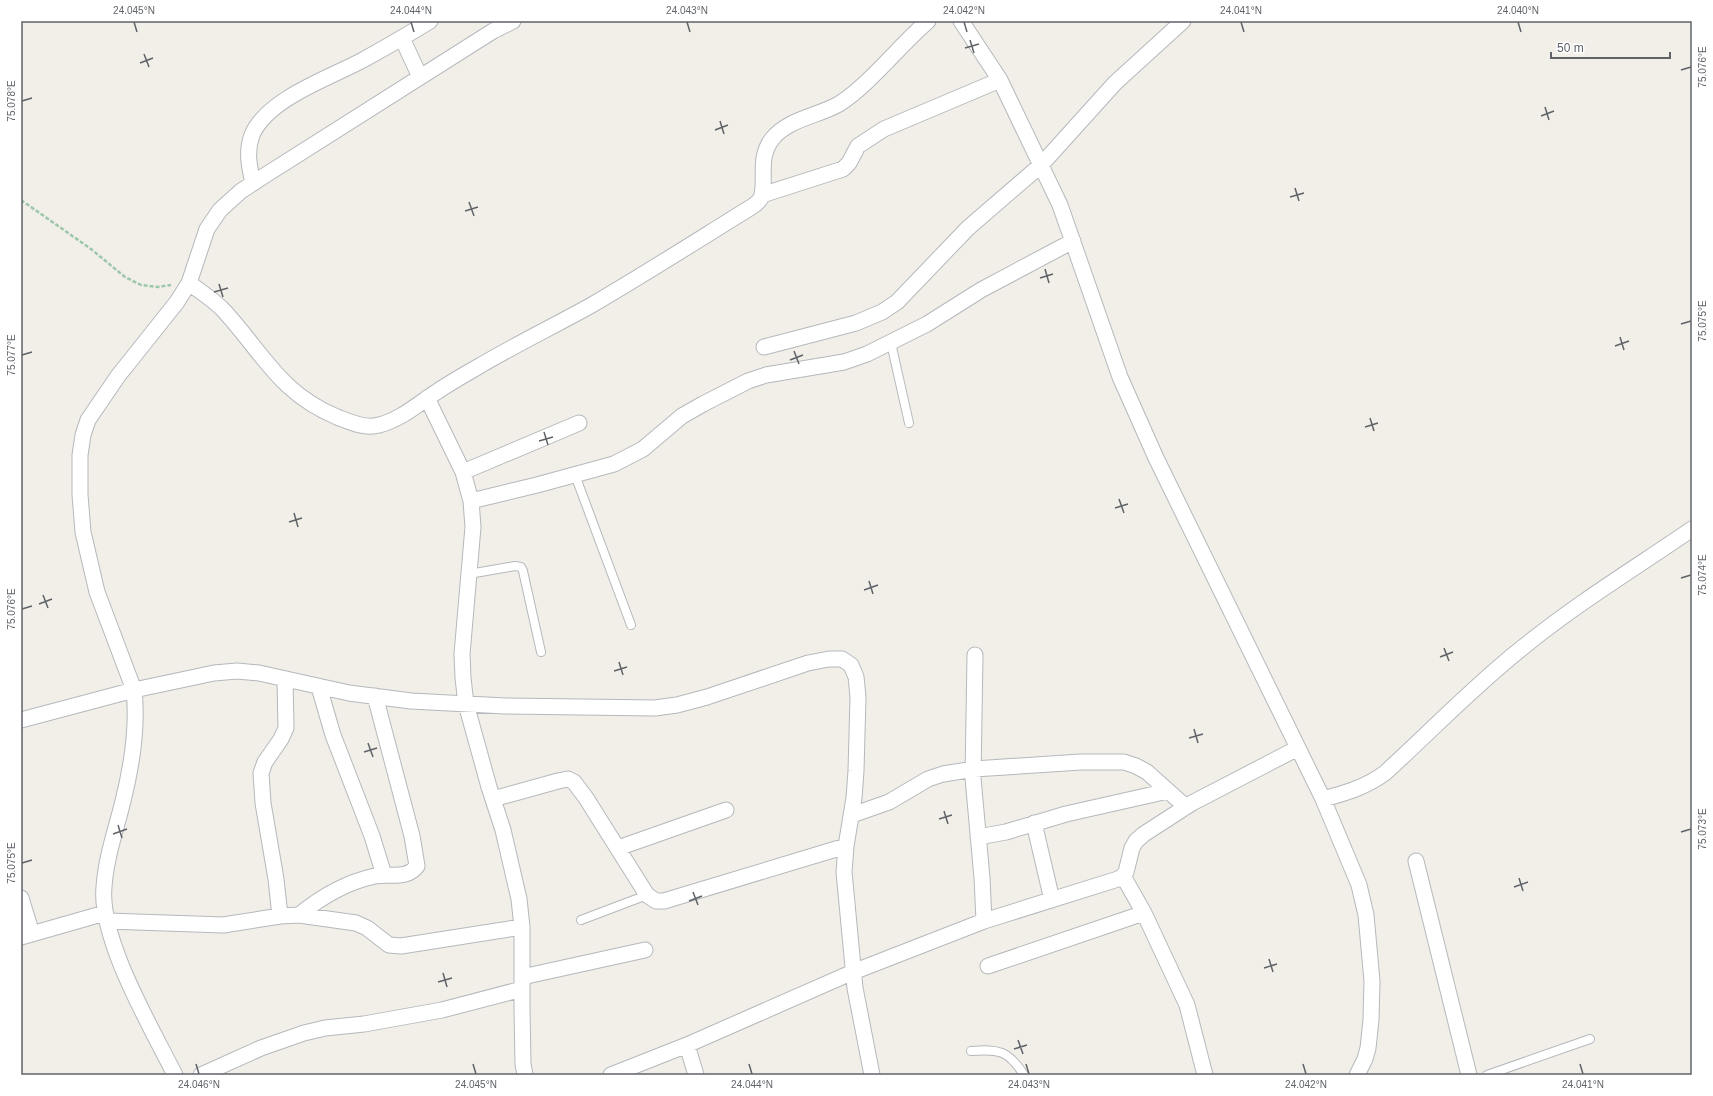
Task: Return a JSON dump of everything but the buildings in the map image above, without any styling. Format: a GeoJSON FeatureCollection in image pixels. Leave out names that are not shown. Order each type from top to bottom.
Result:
{"type":"FeatureCollection","features":[{"type":"Feature","properties":{"kind":"street"},"geometry":{"type":"LineString","coordinates":[[253,183],[248,164],[248,150],[252,135],[256,128],[272,109],[288,98],[361,61],[430,21]]}},
{"type":"Feature","properties":{"kind":"street"},"geometry":{"type":"LineString","coordinates":[[175,1075],[116,951],[106,917],[104,888],[108,856],[123,800],[132,756],[136,715],[134,690],[97,592],[88,560],[83,532],[80,496],[80,455],[88,420],[118,376],[177,302],[189,283],[207,229],[220,210],[241,191],[253,183],[420,77],[513,21]]}},
{"type":"Feature","properties":{"kind":"street"},"geometry":{"type":"LineString","coordinates":[[189,283],[215,302],[226,313],[281,380],[298,394],[335,416],[357,424],[378,426],[390,422],[499,355],[618,290],[753,206],[759,201],[762,195],[762,164],[766,152],[772,140],[779,132],[786,127],[839,104],[856,90],[928,21]]}},
{"type":"Feature","properties":{"kind":"street"},"geometry":{"type":"LineString","coordinates":[[961,21],[1000,80],[1060,205],[1120,377],[1156,458],[1323,799],[1359,885],[1366,914],[1372,981],[1371,1020],[1368,1048],[1360,1074]]}},
{"type":"Feature","properties":{"kind":"street"},"geometry":{"type":"LineString","coordinates":[[764,347],[856,323],[882,312],[897,302],[968,228],[1041,165],[1115,83],[1183,21]]}},
{"type":"Feature","properties":{"kind":"street"},"geometry":{"type":"LineString","coordinates":[[402,38],[420,77]]}},
{"type":"Feature","properties":{"kind":"street"},"geometry":{"type":"LineString","coordinates":[[762,195],[843,169],[858,146],[884,129],[1000,80]]}},
{"type":"Feature","properties":{"kind":"street"},"geometry":{"type":"LineString","coordinates":[[471,501],[614,464],[643,449],[682,416],[748,382],[782,371],[844,362],[867,354],[927,324],[981,290],[1073,241]]}},
{"type":"Feature","properties":{"kind":"street"},"geometry":{"type":"LineString","coordinates":[[427,398],[464,472],[471,501],[473,527],[462,654],[466,704],[503,830],[519,899],[522,927],[523,1064],[525,1075]]}},
{"type":"Feature","properties":{"kind":"street"},"geometry":{"type":"LineString","coordinates":[[464,472],[579,423]]}},
{"type":"Feature","properties":{"kind":"street"},"geometry":{"type":"LineString","coordinates":[[1323,799],[1356,790],[1386,773],[1492,673],[1549,626],[1692,529]]}},
{"type":"Feature","properties":{"kind":"street"},"geometry":{"type":"LineString","coordinates":[[975,655],[974,769],[984,921]]}},
{"type":"Feature","properties":{"kind":"street"},"geometry":{"type":"LineString","coordinates":[[21,720],[134,690],[214,673],[237,672],[259,673],[319,687],[411,701],[466,704],[655,708],[677,705],[707,697],[808,664],[829,659],[842,659],[851,665],[856,677],[858,697],[856,771],[852,815],[846,846],[844,872],[853,972],[869,1074]]}},
{"type":"Feature","properties":{"kind":"street"},"geometry":{"type":"LineString","coordinates":[[280,916],[276,879],[263,803],[261,773],[265,762],[281,739],[286,728],[285,679]]}},
{"type":"Feature","properties":{"kind":"street"},"geometry":{"type":"LineString","coordinates":[[319,687],[333,735],[372,836],[384,875]]}},
{"type":"Feature","properties":{"kind":"street"},"geometry":{"type":"LineString","coordinates":[[299,915],[315,902],[357,880],[384,875],[393,876],[414,870],[417,866],[417,859],[375,696]]}},
{"type":"Feature","properties":{"kind":"street"},"geometry":{"type":"LineString","coordinates":[[611,1075],[687,1045],[853,972],[984,921],[1111,882],[1123,876],[1128,865],[1132,848],[1136,841],[1186,807],[1298,748]]}},
{"type":"Feature","properties":{"kind":"street"},"geometry":{"type":"LineString","coordinates":[[852,815],[890,802],[928,779],[943,774],[974,769],[1081,762],[1124,762],[1136,766],[1147,772],[1186,807]]}},
{"type":"Feature","properties":{"kind":"street"},"geometry":{"type":"LineString","coordinates":[[493,799],[568,779],[574,782],[586,798],[647,895],[656,901],[664,901],[846,846]]}},
{"type":"Feature","properties":{"kind":"street"},"geometry":{"type":"LineString","coordinates":[[978,837],[1006,832],[1066,814],[1168,791]]}},
{"type":"Feature","properties":{"kind":"street"},"geometry":{"type":"LineString","coordinates":[[618,848],[726,810]]}},
{"type":"Feature","properties":{"kind":"street"},"geometry":{"type":"LineString","coordinates":[[1034,823],[1052,900]]}},
{"type":"Feature","properties":{"kind":"street"},"geometry":{"type":"LineString","coordinates":[[1416,861],[1469,1075]]}},
{"type":"Feature","properties":{"kind":"street"},"geometry":{"type":"LineString","coordinates":[[1123,876],[1144,913],[1187,1005],[1205,1075]]}},
{"type":"Feature","properties":{"kind":"street"},"geometry":{"type":"LineString","coordinates":[[21,898],[26,936],[106,917],[224,925],[280,916],[299,915],[356,923],[367,928],[389,945],[401,946],[522,927]]}},
{"type":"Feature","properties":{"kind":"street"},"geometry":{"type":"LineString","coordinates":[[988,966],[1144,913]]}},
{"type":"Feature","properties":{"kind":"street"},"geometry":{"type":"LineString","coordinates":[[201,1075],[261,1048],[304,1033],[325,1028],[364,1024],[442,1010],[522,983],[645,950]]}},
{"type":"Feature","properties":{"kind":"street"},"geometry":{"type":"LineString","coordinates":[[687,1045],[696,1075]]}},
{"type":"Feature","properties":{"kind":"lane"},"geometry":{"type":"LineString","coordinates":[[891,343],[910,423]]}},
{"type":"Feature","properties":{"kind":"lane"},"geometry":{"type":"LineString","coordinates":[[575,475],[631,625]]}},
{"type":"Feature","properties":{"kind":"lane"},"geometry":{"type":"LineString","coordinates":[[469,574],[515,566],[521,567],[541,652]]}},
{"type":"Feature","properties":{"kind":"lane"},"geometry":{"type":"LineString","coordinates":[[581,920],[647,895]]}},
{"type":"Feature","properties":{"kind":"lane"},"geometry":{"type":"LineString","coordinates":[[1487,1075],[1590,1039]]}},
{"type":"Feature","properties":{"kind":"lane"},"geometry":{"type":"LineString","coordinates":[[971,1051],[998,1050],[1006,1054],[1024,1075]]}},
{"type":"Feature","properties":{"kind":"path"},"geometry":{"type":"LineString","coordinates":[[21,200],[91,249],[125,277],[141,285],[157,286],[189,283]]}}]}
